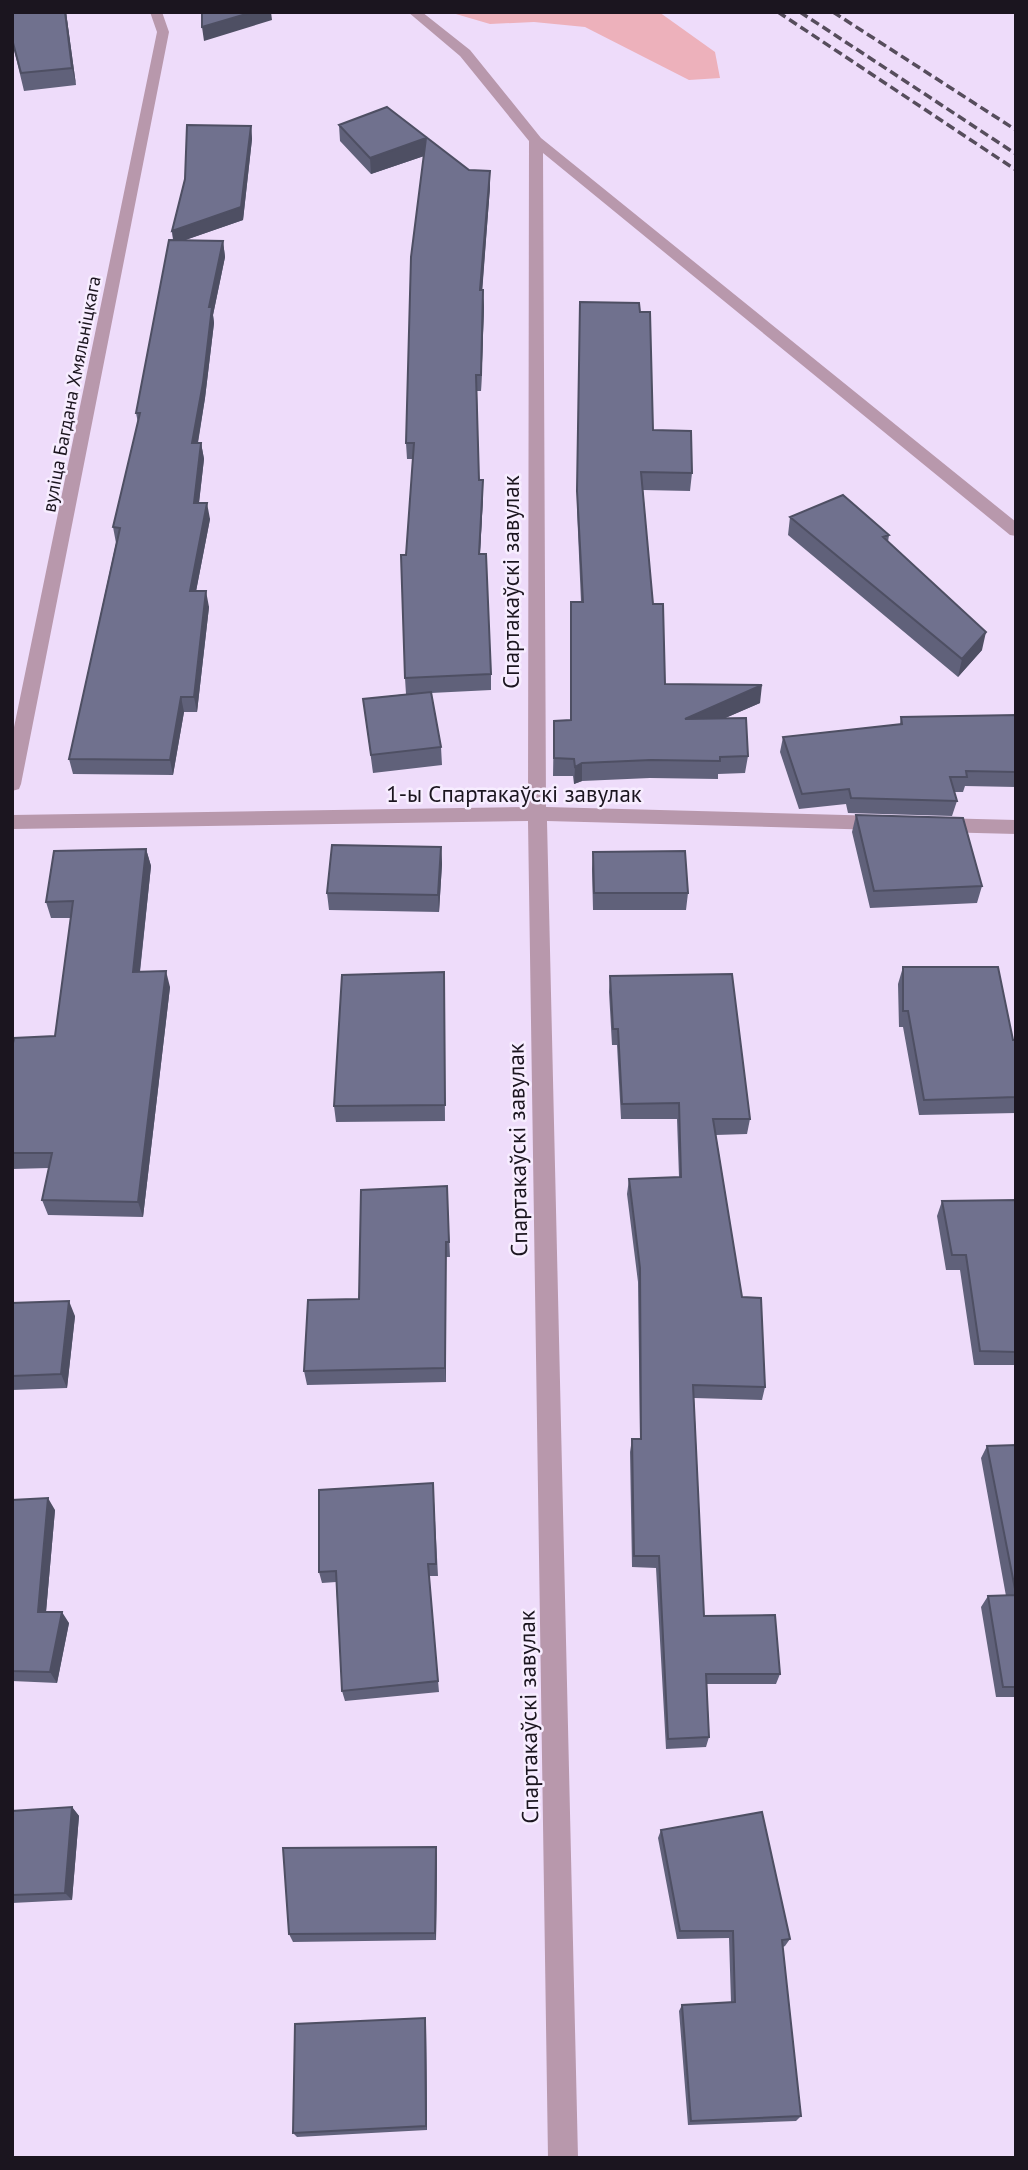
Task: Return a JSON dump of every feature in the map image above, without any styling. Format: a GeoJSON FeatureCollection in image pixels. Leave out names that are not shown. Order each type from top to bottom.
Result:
{"type":"FeatureCollection","features":[{"type":"Feature","properties":{"kind":"street","name":"вуліца Багдана Хмяльніцкага"},"geometry":{"type":"LineString","coordinates":[[12,784],[163,32],[156,12]]}},
{"type":"Feature","properties":{"kind":"street"},"geometry":{"type":"LineString","coordinates":[[414,12],[465,53],[536,141],[1016,531]]}},
{"type":"Feature","properties":{"kind":"street","name":"Спартакаўскі завулак"},"geometry":{"type":"LineString","coordinates":[[536,141],[537,814],[563,2158]]}},
{"type":"Feature","properties":{"kind":"street","name":"1-ы Спартакаўскі завулак"},"geometry":{"type":"LineString","coordinates":[[12,822],[537,814],[1016,827]]}},
{"type":"Feature","properties":{"kind":"shaded area"},"geometry":{"type":"Polygon","coordinates":[[[449,12],[659,12],[715,52],[720,78],[689,80],[585,27],[534,22],[490,24],[449,12]]]}},
{"type":"Feature","properties":{"kind":"building"},"geometry":{"type":"Polygon","coordinates":[[[12,12],[65,12],[72,68],[21,73],[12,39],[12,12]]]}},
{"type":"Feature","properties":{"kind":"building"},"geometry":{"type":"Polygon","coordinates":[[[202,12],[253,12],[202,27],[202,12]]]}},
{"type":"Feature","properties":{"kind":"building"},"geometry":{"type":"Polygon","coordinates":[[[387,107],[469,170],[490,171],[480,290],[483,290],[481,375],[476,375],[479,480],[483,480],[479,554],[486,554],[491,674],[405,678],[401,555],[406,555],[414,443],[406,443],[411,257],[426,138],[370,158],[339,125],[387,107]]]}},
{"type":"Feature","properties":{"kind":"building"},"geometry":{"type":"Polygon","coordinates":[[[187,125],[251,126],[241,207],[172,231],[185,179],[187,125]]]}},
{"type":"Feature","properties":{"kind":"building"},"geometry":{"type":"Polygon","coordinates":[[[169,240],[223,241],[209,307],[212,307],[203,383],[192,443],[201,443],[194,503],[207,503],[190,591],[206,591],[194,697],[181,697],[170,760],[69,759],[120,528],[113,527],[140,413],[136,413],[169,240]]]}},
{"type":"Feature","properties":{"kind":"building"},"geometry":{"type":"Polygon","coordinates":[[[580,302],[639,303],[640,312],[650,312],[653,430],[691,431],[692,473],[641,472],[653,604],[663,604],[665,684],[762,685],[685,719],[746,718],[748,756],[720,757],[720,761],[582,763],[575,767],[574,759],[554,758],[554,721],[571,720],[571,602],[583,602],[577,491],[580,302]]]}},
{"type":"Feature","properties":{"kind":"building"},"geometry":{"type":"Polygon","coordinates":[[[843,495],[889,535],[883,537],[986,632],[962,659],[790,517],[843,495]]]}},
{"type":"Feature","properties":{"kind":"building"},"geometry":{"type":"Polygon","coordinates":[[[431,692],[441,747],[371,755],[363,699],[431,692]]]}},
{"type":"Feature","properties":{"kind":"building"},"geometry":{"type":"Polygon","coordinates":[[[1016,715],[1016,772],[966,771],[967,777],[950,777],[957,801],[851,798],[849,789],[802,794],[783,737],[902,724],[901,717],[1016,715]]]}},
{"type":"Feature","properties":{"kind":"building"},"geometry":{"type":"Polygon","coordinates":[[[856,815],[963,818],[982,886],[874,891],[856,815]]]}},
{"type":"Feature","properties":{"kind":"building"},"geometry":{"type":"Polygon","coordinates":[[[332,845],[441,847],[438,895],[327,893],[332,845]]]}},
{"type":"Feature","properties":{"kind":"building"},"geometry":{"type":"Polygon","coordinates":[[[146,849],[133,972],[166,971],[138,1202],[42,1200],[52,1153],[12,1153],[12,1048],[14,1038],[55,1036],[73,901],[46,902],[54,851],[146,849]]]}},
{"type":"Feature","properties":{"kind":"building"},"geometry":{"type":"Polygon","coordinates":[[[685,851],[688,893],[594,893],[593,852],[685,851]]]}},
{"type":"Feature","properties":{"kind":"building"},"geometry":{"type":"Polygon","coordinates":[[[903,967],[998,967],[1013,1040],[1016,1040],[1016,1097],[924,1100],[908,1011],[903,1011],[903,967]]]}},
{"type":"Feature","properties":{"kind":"building"},"geometry":{"type":"Polygon","coordinates":[[[444,972],[445,1105],[334,1106],[342,975],[444,972]]]}},
{"type":"Feature","properties":{"kind":"building"},"geometry":{"type":"Polygon","coordinates":[[[732,974],[750,1119],[713,1119],[742,1297],[761,1298],[765,1387],[693,1385],[704,1616],[775,1615],[780,1674],[706,1674],[709,1737],[668,1739],[659,1556],[634,1556],[632,1439],[641,1439],[640,1268],[629,1179],[681,1177],[679,1103],[622,1104],[618,1029],[613,1029],[610,976],[732,974]]]}},
{"type":"Feature","properties":{"kind":"building"},"geometry":{"type":"Polygon","coordinates":[[[447,1186],[449,1242],[446,1242],[445,1368],[304,1371],[308,1300],[359,1299],[361,1190],[447,1186]]]}},
{"type":"Feature","properties":{"kind":"building"},"geometry":{"type":"Polygon","coordinates":[[[1016,1200],[1016,1352],[980,1351],[966,1255],[952,1255],[942,1201],[1016,1200]]]}},
{"type":"Feature","properties":{"kind":"building"},"geometry":{"type":"Polygon","coordinates":[[[69,1301],[61,1374],[12,1376],[12,1303],[69,1301]]]}},
{"type":"Feature","properties":{"kind":"building"},"geometry":{"type":"Polygon","coordinates":[[[1016,1445],[1016,1594],[987,1446],[1016,1445]]]}},
{"type":"Feature","properties":{"kind":"building"},"geometry":{"type":"Polygon","coordinates":[[[433,1483],[436,1564],[428,1564],[438,1681],[342,1691],[336,1571],[319,1572],[319,1490],[433,1483]]]}},
{"type":"Feature","properties":{"kind":"building"},"geometry":{"type":"Polygon","coordinates":[[[48,1498],[38,1612],[62,1612],[50,1672],[12,1671],[12,1500],[48,1498]]]}},
{"type":"Feature","properties":{"kind":"building"},"geometry":{"type":"Polygon","coordinates":[[[1016,1595],[1016,1687],[1003,1687],[988,1596],[1016,1595]]]}},
{"type":"Feature","properties":{"kind":"building"},"geometry":{"type":"Polygon","coordinates":[[[72,1807],[65,1893],[12,1895],[12,1811],[72,1807]]]}},
{"type":"Feature","properties":{"kind":"building"},"geometry":{"type":"Polygon","coordinates":[[[762,1812],[790,1939],[782,1940],[801,2116],[691,2121],[682,2005],[735,2002],[733,1931],[680,1931],[661,1830],[762,1812]]]}},
{"type":"Feature","properties":{"kind":"building"},"geometry":{"type":"Polygon","coordinates":[[[436,1847],[435,1933],[289,1934],[283,1848],[436,1847]]]}},
{"type":"Feature","properties":{"kind":"building"},"geometry":{"type":"Polygon","coordinates":[[[425,2018],[426,2126],[293,2133],[295,2024],[425,2018]]]}},
{"type":"Feature","properties":{"kind":"railway"},"geometry":{"type":"LineString","coordinates":[[778,12],[1016,170]]}},
{"type":"Feature","properties":{"kind":"railway"},"geometry":{"type":"LineString","coordinates":[[800,12],[1016,154]]}},
{"type":"Feature","properties":{"kind":"railway"},"geometry":{"type":"LineString","coordinates":[[833,12],[1016,130]]}}]}
